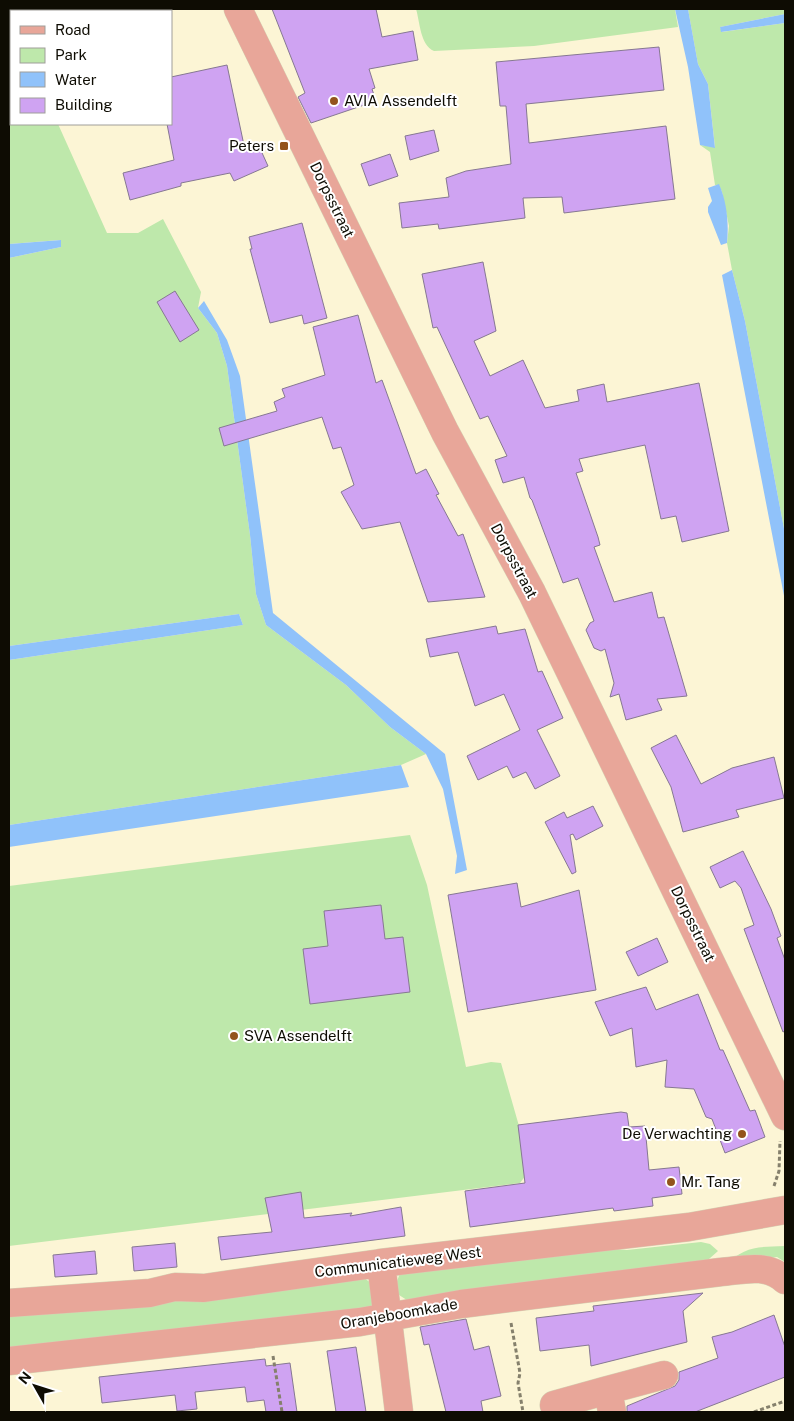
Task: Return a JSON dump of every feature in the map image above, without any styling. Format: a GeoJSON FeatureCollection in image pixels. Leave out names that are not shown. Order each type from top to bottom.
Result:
{"type":"FeatureCollection","features":[{"type":"Feature","properties":{"kind":"street","name":"Dorpsstraat"},"geometry":{"type":"LineString","coordinates":[[238,9],[445,432],[532,593],[783,1110]]}},
{"type":"Feature","properties":{"kind":"street","name":"Communicatieweg West"},"geometry":{"type":"LineString","coordinates":[[9,1303],[150,1293],[175,1287],[204,1288],[381,1263],[688,1227],[778,1200]]}},
{"type":"Feature","properties":{"kind":"street"},"geometry":{"type":"LineString","coordinates":[[381,1263],[400,1412]]}},
{"type":"Feature","properties":{"kind":"street","name":"Oranjeboomkade"},"geometry":{"type":"LineString","coordinates":[[9,1361],[270,1333],[387,1318],[507,1298],[759,1268],[776,1272],[785,1280]]}},
{"type":"Feature","properties":{"kind":"street"},"geometry":{"type":"LineString","coordinates":[[554,1405],[610,1401],[664,1374]]}},
{"type":"Feature","properties":{"kind":"path"},"geometry":{"type":"LineString","coordinates":[[778,1200],[776,1183],[779,1171],[783,1110]]}},
{"type":"Feature","properties":{"kind":"path"},"geometry":{"type":"LineString","coordinates":[[507,1298],[520,1373],[518,1382],[522,1412]]}},
{"type":"Feature","properties":{"kind":"path"},"geometry":{"type":"LineString","coordinates":[[270,1333],[282,1412]]}},
{"type":"Feature","properties":{"kind":"path"},"geometry":{"type":"LineString","coordinates":[[754,1412],[785,1401]]}},
{"type":"Feature","properties":{"kind":"green space"},"geometry":{"type":"Polygon","coordinates":[[[416,9],[675,9],[678,27],[534,46],[434,51],[429,48],[423,39],[416,9]]]}},
{"type":"Feature","properties":{"kind":"green space"},"geometry":{"type":"Polygon","coordinates":[[[688,9],[785,9],[785,14],[720,27],[722,32],[785,23],[785,534],[745,321],[727,243],[729,226],[722,192],[719,185],[715,185],[710,152],[700,145],[715,147],[708,84],[698,64],[688,9]]]}},
{"type":"Feature","properties":{"kind":"green space"},"geometry":{"type":"Polygon","coordinates":[[[9,61],[10,125],[58,125],[107,233],[138,233],[163,219],[201,292],[198,308],[217,333],[227,366],[256,594],[266,625],[346,685],[390,727],[426,754],[401,765],[9,825],[9,660],[243,625],[239,614],[9,646],[9,258],[61,247],[60,240],[9,244],[9,61]]]}},
{"type":"Feature","properties":{"kind":"green space","name":"SVA Assendelft"},"geometry":{"type":"Polygon","coordinates":[[[410,835],[427,885],[466,1067],[491,1062],[501,1063],[519,1126],[526,1175],[520,1183],[9,1246],[9,886],[410,835]]]}},
{"type":"Feature","properties":{"kind":"green space"},"geometry":{"type":"Polygon","coordinates":[[[701,1242],[710,1244],[718,1251],[700,1267],[410,1302],[399,1295],[395,1287],[400,1273],[596,1248],[627,1250],[701,1242]]]}},
{"type":"Feature","properties":{"kind":"green space"},"geometry":{"type":"Polygon","coordinates":[[[785,1246],[785,1262],[777,1257],[724,1266],[745,1251],[785,1246]]]}},
{"type":"Feature","properties":{"kind":"green space"},"geometry":{"type":"Polygon","coordinates":[[[364,1278],[371,1283],[374,1304],[365,1310],[9,1347],[9,1314],[364,1278]]]}},
{"type":"Feature","properties":{"kind":"water"},"geometry":{"type":"Polygon","coordinates":[[[675,9],[688,9],[698,64],[708,84],[715,148],[700,145],[688,67],[675,9]]]}},
{"type":"Feature","properties":{"kind":"water"},"geometry":{"type":"Polygon","coordinates":[[[785,14],[785,23],[721,32],[720,27],[785,14]]]}},
{"type":"Feature","properties":{"kind":"water"},"geometry":{"type":"Polygon","coordinates":[[[719,184],[726,206],[728,228],[727,243],[721,245],[708,212],[708,207],[712,201],[708,188],[719,184]]]}},
{"type":"Feature","properties":{"kind":"water"},"geometry":{"type":"Polygon","coordinates":[[[61,240],[61,247],[9,258],[9,244],[61,240]]]}},
{"type":"Feature","properties":{"kind":"water"},"geometry":{"type":"Polygon","coordinates":[[[732,270],[745,321],[785,534],[785,601],[722,275],[732,270]]]}},
{"type":"Feature","properties":{"kind":"water"},"geometry":{"type":"Polygon","coordinates":[[[204,301],[227,340],[240,376],[273,613],[445,754],[467,870],[455,874],[457,856],[443,789],[426,754],[390,727],[346,685],[266,625],[256,594],[227,366],[217,333],[198,308],[204,301]]]}},
{"type":"Feature","properties":{"kind":"water"},"geometry":{"type":"Polygon","coordinates":[[[239,614],[243,625],[9,660],[9,646],[239,614]]]}},
{"type":"Feature","properties":{"kind":"water"},"geometry":{"type":"Polygon","coordinates":[[[401,765],[409,787],[9,847],[9,825],[401,765]]]}},
{"type":"Feature","properties":{"kind":"building"},"geometry":{"type":"Polygon","coordinates":[[[272,9],[376,9],[382,37],[413,31],[418,60],[369,69],[375,88],[372,89],[376,101],[311,123],[298,97],[305,93],[272,9]]]}},
{"type":"Feature","properties":{"kind":"building"},"geometry":{"type":"Polygon","coordinates":[[[659,47],[664,90],[526,104],[529,143],[666,126],[675,199],[564,213],[562,197],[523,198],[525,218],[439,229],[438,224],[402,228],[399,203],[449,197],[446,178],[466,171],[511,164],[506,106],[500,106],[496,62],[659,47]]]}},
{"type":"Feature","properties":{"kind":"building"},"geometry":{"type":"Polygon","coordinates":[[[227,65],[245,150],[258,144],[268,166],[234,181],[230,173],[181,183],[181,186],[130,200],[123,173],[174,160],[167,125],[172,125],[172,77],[227,65]]]}},
{"type":"Feature","properties":{"kind":"building"},"geometry":{"type":"Polygon","coordinates":[[[434,130],[439,151],[410,160],[405,136],[434,130]]]}},
{"type":"Feature","properties":{"kind":"building"},"geometry":{"type":"Polygon","coordinates":[[[390,154],[398,176],[369,186],[361,164],[390,154]]]}},
{"type":"Feature","properties":{"kind":"building"},"geometry":{"type":"Polygon","coordinates":[[[302,223],[327,318],[304,324],[302,315],[270,323],[250,249],[252,249],[249,237],[302,223]]]}},
{"type":"Feature","properties":{"kind":"building"},"geometry":{"type":"Polygon","coordinates":[[[483,262],[496,331],[474,341],[490,376],[523,360],[545,408],[579,401],[577,390],[604,384],[607,402],[699,383],[729,531],[682,542],[676,516],[661,519],[645,445],[579,459],[583,471],[576,473],[600,545],[594,547],[614,602],[652,592],[658,618],[664,617],[687,696],[657,699],[662,710],[626,720],[619,694],[610,697],[614,683],[605,649],[601,651],[594,648],[586,630],[590,623],[594,621],[578,578],[563,583],[530,498],[524,477],[503,483],[495,460],[507,456],[488,416],[480,419],[437,327],[433,328],[422,274],[483,262]]]}},
{"type":"Feature","properties":{"kind":"building"},"geometry":{"type":"Polygon","coordinates":[[[175,291],[199,330],[180,342],[157,302],[175,291]]]}},
{"type":"Feature","properties":{"kind":"building"},"geometry":{"type":"Polygon","coordinates":[[[358,315],[376,383],[382,380],[416,474],[426,469],[439,494],[436,495],[458,536],[463,534],[485,597],[428,602],[400,522],[362,529],[341,492],[354,485],[341,447],[333,449],[322,417],[224,446],[219,428],[277,411],[274,402],[285,397],[282,389],[325,375],[313,327],[358,315]]]}},
{"type":"Feature","properties":{"kind":"building"},"geometry":{"type":"Polygon","coordinates":[[[496,626],[498,634],[525,629],[538,672],[542,671],[563,718],[537,730],[560,776],[535,789],[526,772],[513,778],[507,766],[478,780],[467,756],[520,730],[504,694],[475,706],[458,652],[430,657],[426,639],[496,626]]]}},
{"type":"Feature","properties":{"kind":"building"},"geometry":{"type":"Polygon","coordinates":[[[676,735],[701,784],[732,768],[774,757],[784,798],[736,810],[739,817],[683,832],[671,787],[651,748],[676,735]]]}},
{"type":"Feature","properties":{"kind":"building"},"geometry":{"type":"Polygon","coordinates":[[[593,806],[603,826],[576,840],[573,834],[570,835],[576,872],[572,874],[545,822],[564,812],[567,818],[593,806]]]}},
{"type":"Feature","properties":{"kind":"building"},"geometry":{"type":"Polygon","coordinates":[[[743,851],[771,909],[781,936],[777,938],[785,960],[785,1031],[783,1032],[744,929],[754,925],[741,888],[735,881],[720,888],[710,867],[743,851]]]}},
{"type":"Feature","properties":{"kind":"building"},"geometry":{"type":"Polygon","coordinates":[[[517,883],[521,907],[579,890],[596,990],[468,1012],[448,895],[517,883]]]}},
{"type":"Feature","properties":{"kind":"building"},"geometry":{"type":"Polygon","coordinates":[[[381,905],[385,939],[403,937],[410,992],[310,1004],[303,949],[328,946],[324,911],[381,905]]]}},
{"type":"Feature","properties":{"kind":"building"},"geometry":{"type":"Polygon","coordinates":[[[657,938],[668,962],[638,976],[626,952],[657,938]]]}},
{"type":"Feature","properties":{"kind":"building"},"geometry":{"type":"Polygon","coordinates":[[[646,987],[656,1010],[698,994],[720,1050],[723,1050],[750,1111],[755,1110],[765,1137],[725,1153],[712,1119],[706,1117],[694,1089],[665,1087],[667,1060],[636,1067],[632,1028],[610,1036],[595,1002],[646,987]]]}},
{"type":"Feature","properties":{"kind":"building"},"geometry":{"type":"Polygon","coordinates":[[[621,1112],[627,1113],[629,1127],[645,1126],[649,1170],[679,1167],[682,1194],[652,1198],[653,1206],[614,1211],[613,1208],[470,1227],[465,1191],[525,1183],[518,1125],[621,1112]]]}},
{"type":"Feature","properties":{"kind":"building"},"geometry":{"type":"Polygon","coordinates":[[[301,1192],[304,1218],[352,1213],[350,1216],[401,1207],[405,1236],[221,1260],[218,1237],[272,1232],[265,1198],[301,1192]]]}},
{"type":"Feature","properties":{"kind":"building"},"geometry":{"type":"Polygon","coordinates":[[[175,1243],[177,1267],[134,1271],[132,1247],[175,1243]]]}},
{"type":"Feature","properties":{"kind":"building"},"geometry":{"type":"Polygon","coordinates":[[[95,1251],[97,1274],[55,1277],[53,1255],[95,1251]]]}},
{"type":"Feature","properties":{"kind":"building"},"geometry":{"type":"Polygon","coordinates":[[[703,1293],[683,1311],[687,1342],[591,1366],[589,1345],[540,1351],[536,1318],[594,1311],[593,1306],[703,1293]]]}},
{"type":"Feature","properties":{"kind":"building"},"geometry":{"type":"Polygon","coordinates":[[[774,1315],[785,1347],[785,1377],[695,1412],[627,1412],[627,1406],[675,1386],[679,1380],[679,1372],[718,1358],[712,1337],[732,1332],[774,1315]]]}},
{"type":"Feature","properties":{"kind":"building"},"geometry":{"type":"Polygon","coordinates":[[[466,1319],[474,1350],[489,1346],[501,1396],[481,1401],[483,1412],[446,1412],[429,1344],[424,1345],[420,1327],[466,1319]]]}},
{"type":"Feature","properties":{"kind":"building"},"geometry":{"type":"Polygon","coordinates":[[[356,1347],[366,1412],[336,1412],[327,1351],[356,1347]]]}},
{"type":"Feature","properties":{"kind":"building"},"geometry":{"type":"Polygon","coordinates":[[[265,1359],[266,1366],[290,1363],[297,1412],[266,1412],[264,1400],[247,1402],[245,1387],[195,1392],[197,1409],[177,1411],[175,1395],[102,1403],[99,1377],[265,1359]]]}},
{"type":"Feature","properties":{"kind":"place","name":"AVIA Assendelft"},"geometry":{"type":"Point","coordinates":[334,101]}},
{"type":"Feature","properties":{"kind":"place","name":"Peters"},"geometry":{"type":"Point","coordinates":[284,146]}},
{"type":"Feature","properties":{"kind":"place","name":"SVA Assendelft"},"geometry":{"type":"Point","coordinates":[234,1036]}},
{"type":"Feature","properties":{"kind":"place","name":"De Verwachting"},"geometry":{"type":"Point","coordinates":[742,1134]}},
{"type":"Feature","properties":{"kind":"place","name":"Mr. Tang"},"geometry":{"type":"Point","coordinates":[671,1182]}}]}
